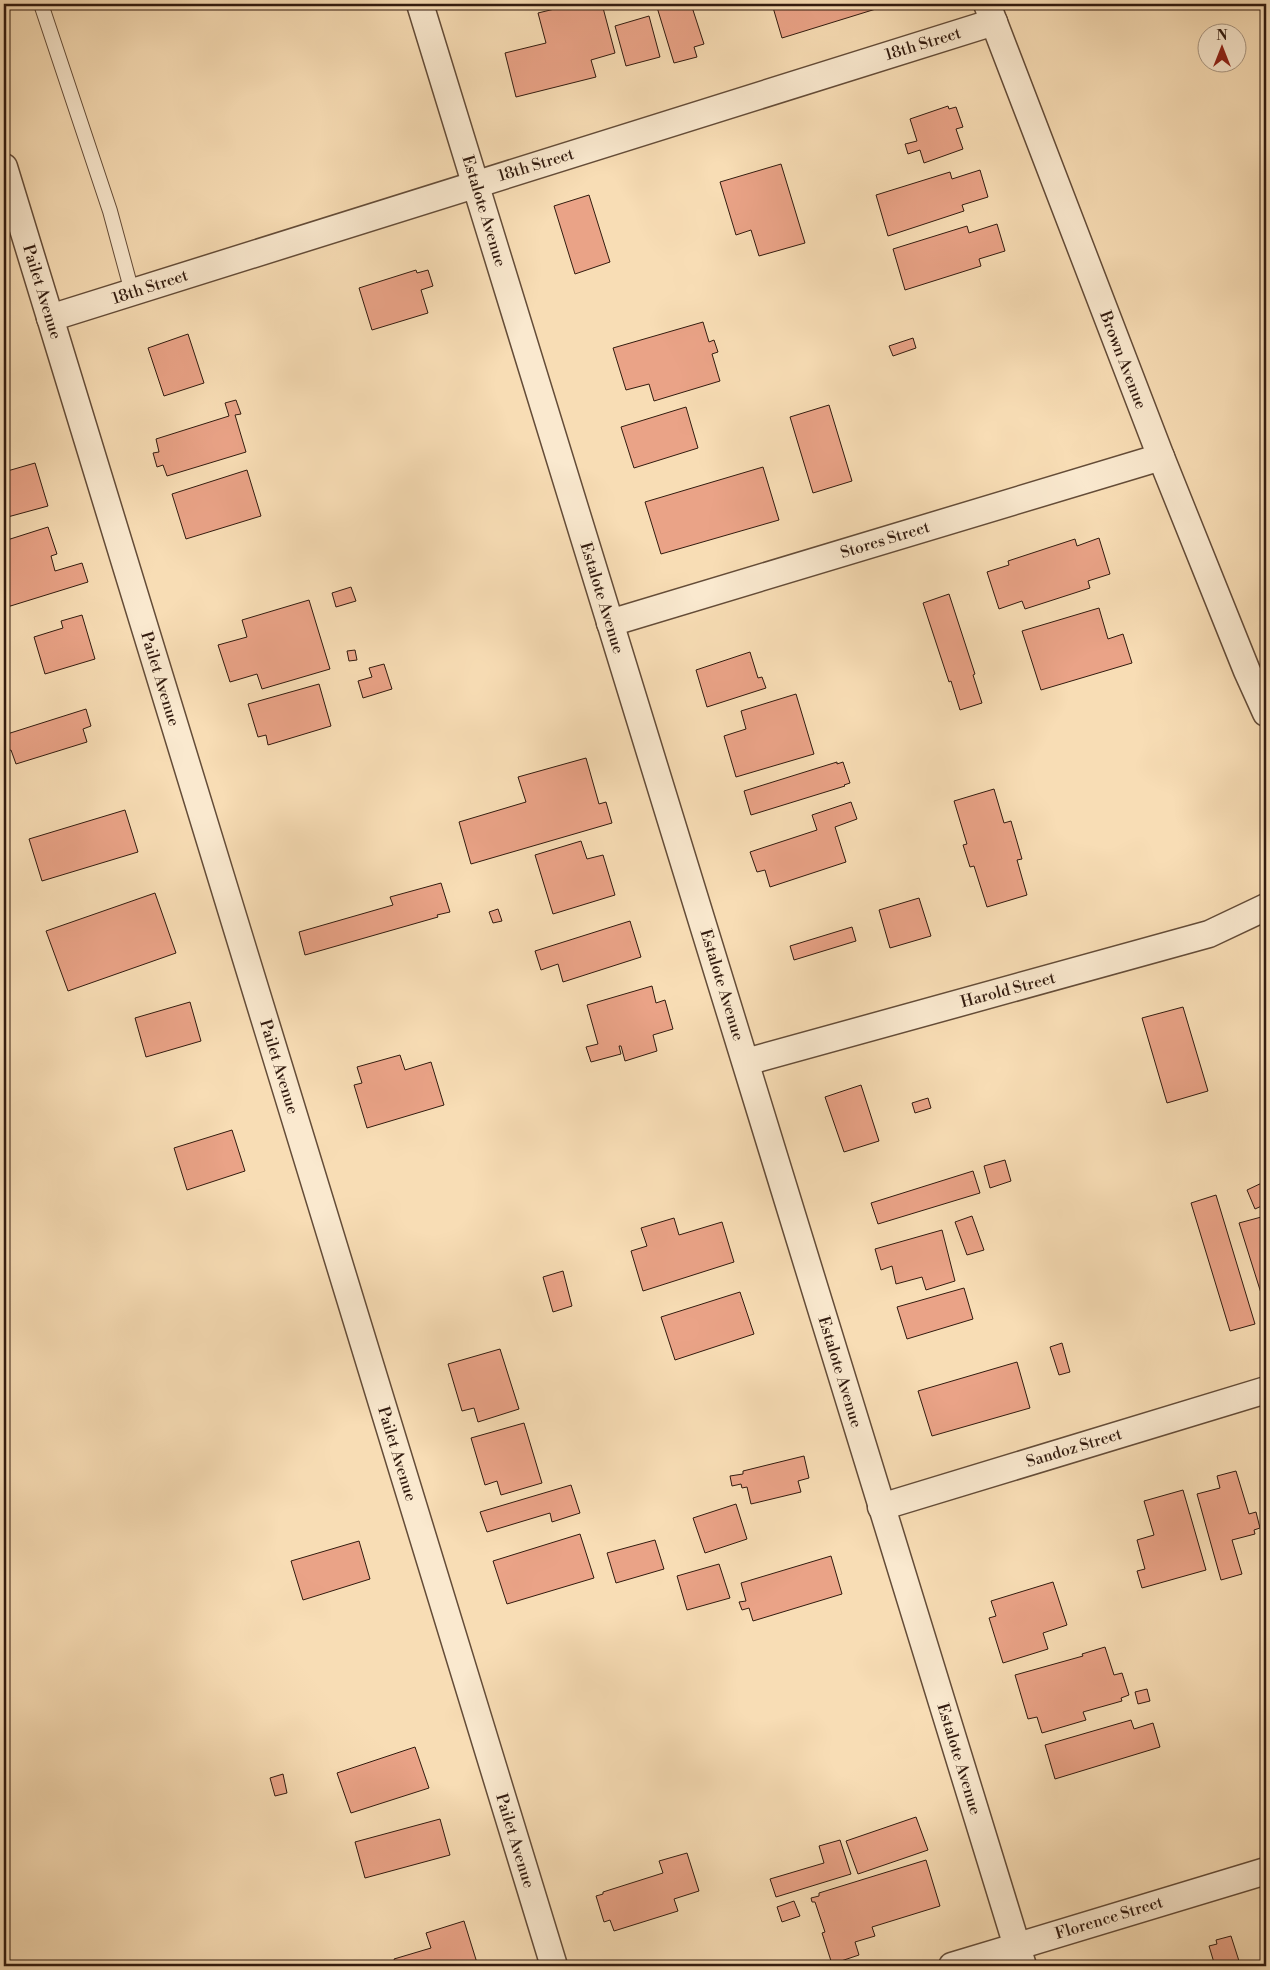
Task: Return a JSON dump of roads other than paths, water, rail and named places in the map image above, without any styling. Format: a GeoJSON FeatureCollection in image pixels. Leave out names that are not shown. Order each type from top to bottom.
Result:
{"type":"FeatureCollection","features":[{"type":"Feature","properties":{"kind":"street","name":"Estalote Avenue"},"geometry":{"type":"LineString","coordinates":[[420,4],[1020,1956]]}},
{"type":"Feature","properties":{"kind":"street","name":"18th Street"},"geometry":{"type":"LineString","coordinates":[[50,318],[476,184],[990,13]]}},
{"type":"Feature","properties":{"kind":"street","name":"Brown Avenue"},"geometry":{"type":"LineString","coordinates":[[990,13],[1161,457],[1247,671],[1266,713]]}},
{"type":"Feature","properties":{"kind":"street","name":"Pailet Avenue"},"geometry":{"type":"LineString","coordinates":[[4,167],[554,1966]]}},
{"type":"Feature","properties":{"kind":"street","name":"Stores Street"},"geometry":{"type":"LineString","coordinates":[[610,623],[1161,457]]}},
{"type":"Feature","properties":{"kind":"street","name":"Harold Street"},"geometry":{"type":"LineString","coordinates":[[746,1062],[1209,934],[1266,907]]}},
{"type":"Feature","properties":{"kind":"street","name":"Sandoz Street"},"geometry":{"type":"LineString","coordinates":[[881,1507],[1266,1390]]}},
{"type":"Feature","properties":{"kind":"street","name":"Florence Street"},"geometry":{"type":"LineString","coordinates":[[952,1966],[1020,1956],[1266,1871]]}},
{"type":"Feature","properties":{"kind":"lane"},"geometry":{"type":"LineString","coordinates":[[41,4],[110,212],[132,292]]}}]}
